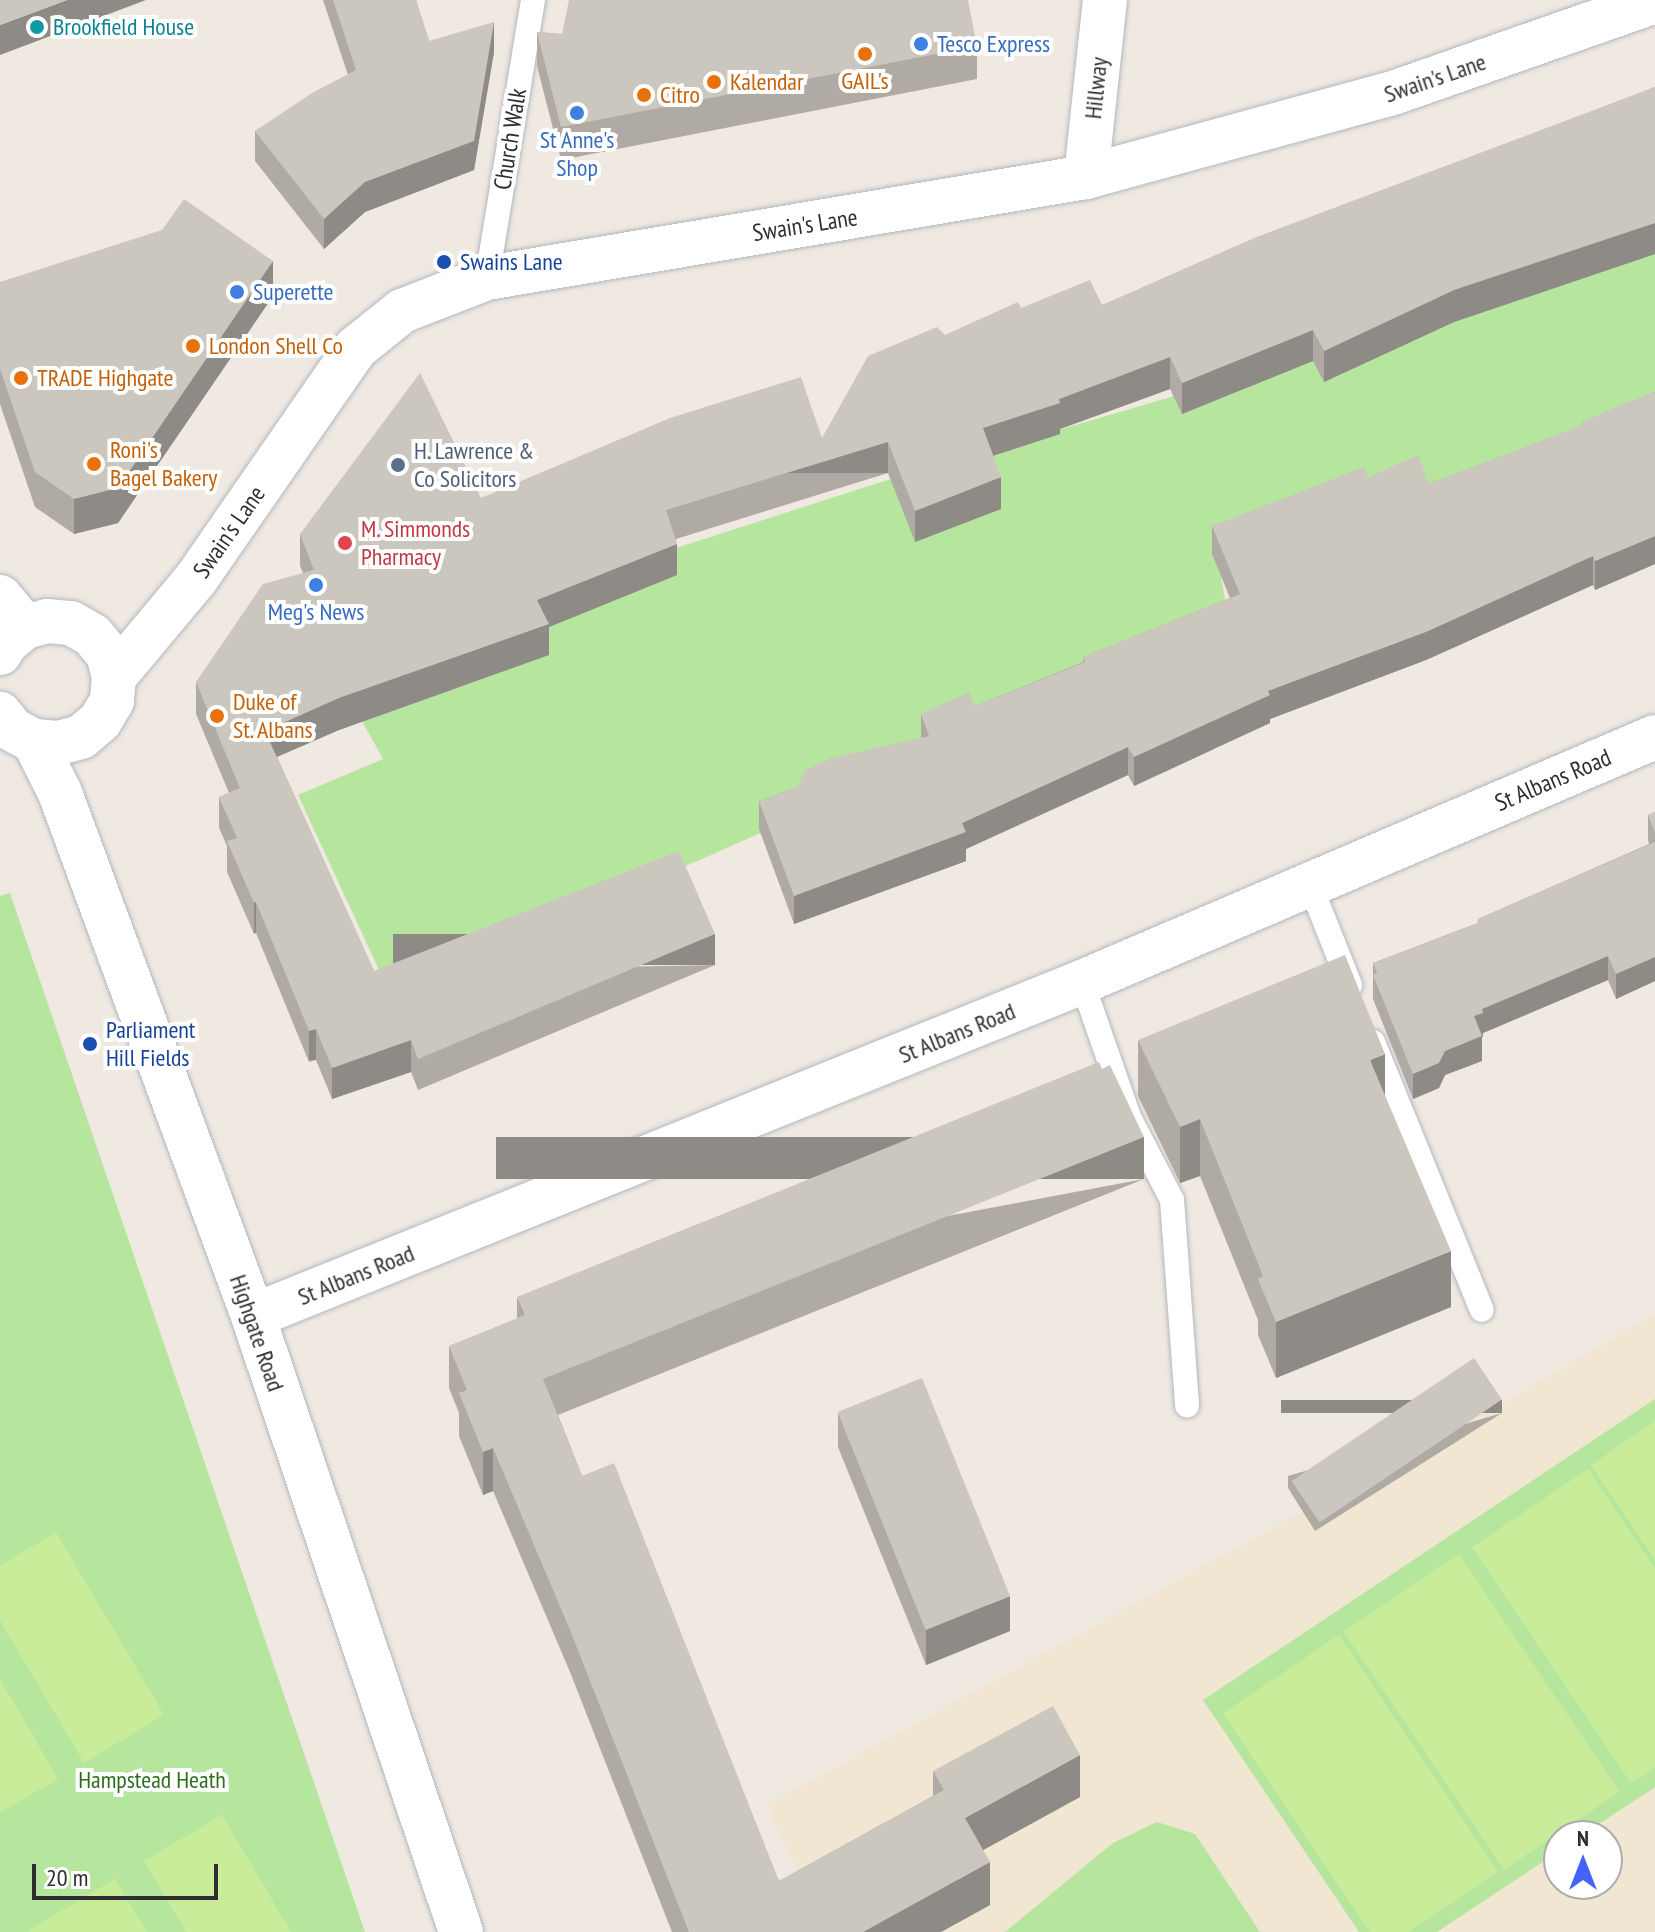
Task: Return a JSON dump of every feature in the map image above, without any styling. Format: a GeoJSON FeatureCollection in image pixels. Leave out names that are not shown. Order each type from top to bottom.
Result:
{"type":"FeatureCollection","features":[{"type":"Feature","properties":{"kind":"street","name":"Hillway"},"geometry":{"type":"LineString","coordinates":[[1086,177],[1105,0]]}},
{"type":"Feature","properties":{"kind":"street","name":"Swain's Lane"},"geometry":{"type":"LineString","coordinates":[[114,677],[196,579],[356,348],[402,311],[487,278],[1086,177],[1393,93],[1655,1]]}},
{"type":"Feature","properties":{"kind":"street"},"geometry":{"type":"LineString","coordinates":[[0,714],[13,730],[34,741],[58,743],[81,737],[100,721],[112,701],[114,677],[108,654],[92,635],[71,623],[47,621],[8,626]]}},
{"type":"Feature","properties":{"kind":"street","name":"St Albans Road"},"geometry":{"type":"LineString","coordinates":[[253,1316],[1082,982],[1309,882],[1655,737]]}},
{"type":"Feature","properties":{"kind":"street","name":"Highgate Road"},"geometry":{"type":"LineString","coordinates":[[34,741],[60,793],[253,1316],[461,1932]]}},
{"type":"Feature","properties":{"kind":"lane","name":"Church Walk"},"geometry":{"type":"LineString","coordinates":[[487,278],[533,0]]}},
{"type":"Feature","properties":{"kind":"lane"},"geometry":{"type":"LineString","coordinates":[[1309,882],[1482,1310]]}},
{"type":"Feature","properties":{"kind":"lane"},"geometry":{"type":"LineString","coordinates":[[1082,982],[1129,1117],[1172,1200],[1187,1405]]}},
{"type":"Feature","properties":{"kind":"shaded area"},"geometry":{"type":"Polygon","coordinates":[[[1655,1313],[1655,1932],[770,1932],[812,1904],[767,1805],[1534,1385],[1655,1313]]]}},
{"type":"Feature","properties":{"kind":"green space"},"geometry":{"type":"Polygon","coordinates":[[[1655,247],[1655,443],[1220,572],[1230,626],[661,877],[394,1002],[298,795],[383,759],[362,721],[521,598],[878,483],[1463,311],[1655,247]]]}},
{"type":"Feature","properties":{"kind":"green space","name":"Hampstead Heath"},"geometry":{"type":"Polygon","coordinates":[[[10,893],[365,1932],[0,1932],[0,896],[10,893]]]}},
{"type":"Feature","properties":{"kind":"green space"},"geometry":{"type":"Polygon","coordinates":[[[1655,1399],[1655,1787],[1605,1820],[1543,1820],[1543,1862],[1437,1932],[1359,1932],[1203,1700],[1655,1399]]]}},
{"type":"Feature","properties":{"kind":"green space"},"geometry":{"type":"Polygon","coordinates":[[[1655,1421],[1655,1560],[1591,1465],[1655,1421]]]}},
{"type":"Feature","properties":{"kind":"green space"},"geometry":{"type":"Polygon","coordinates":[[[1588,1469],[1655,1569],[1655,1767],[1631,1783],[1472,1547],[1588,1469]]]}},
{"type":"Feature","properties":{"kind":"green space"},"geometry":{"type":"Polygon","coordinates":[[[56,1532],[164,1715],[84,1763],[0,1620],[0,1566],[56,1532]]]}},
{"type":"Feature","properties":{"kind":"green space"},"geometry":{"type":"Polygon","coordinates":[[[1459,1554],[1619,1792],[1578,1820],[1543,1820],[1543,1844],[1504,1870],[1344,1632],[1459,1554]]]}},
{"type":"Feature","properties":{"kind":"green space"},"geometry":{"type":"Polygon","coordinates":[[[1339,1635],[1498,1872],[1408,1932],[1370,1932],[1223,1713],[1339,1635]]]}},
{"type":"Feature","properties":{"kind":"green space"},"geometry":{"type":"Polygon","coordinates":[[[0,1679],[58,1779],[0,1813],[0,1679]]]}},
{"type":"Feature","properties":{"kind":"green space"},"geometry":{"type":"Polygon","coordinates":[[[222,1815],[291,1932],[186,1932],[144,1861],[222,1815]]]}},
{"type":"Feature","properties":{"kind":"green space"},"geometry":{"type":"Polygon","coordinates":[[[1157,1822],[1195,1834],[1260,1932],[1005,1932],[1113,1843],[1157,1822]]]}},
{"type":"Feature","properties":{"kind":"green space"},"geometry":{"type":"Polygon","coordinates":[[[115,1879],[147,1932],[30,1932],[29,1930],[115,1879]]]}},
{"type":"Feature","properties":{"kind":"building"},"geometry":{"type":"Polygon","coordinates":[[[0,0],[67,0],[0,25],[0,0]]]}},
{"type":"Feature","properties":{"kind":"building"},"geometry":{"type":"Polygon","coordinates":[[[333,0],[416,0],[429,41],[494,22],[474,141],[365,182],[324,219],[255,131],[312,93],[356,70],[333,0]]]}},
{"type":"Feature","properties":{"kind":"building"},"geometry":{"type":"Polygon","coordinates":[[[569,0],[968,0],[977,46],[561,127],[537,32],[562,34],[569,0]]]}},
{"type":"Feature","properties":{"kind":"building"},"geometry":{"type":"Polygon","coordinates":[[[1655,87],[1655,223],[1454,290],[1324,351],[1313,330],[1182,383],[1170,357],[1059,399],[1060,403],[983,428],[1001,477],[915,511],[888,442],[666,510],[677,544],[537,600],[549,624],[339,698],[265,731],[374,971],[679,851],[715,934],[418,1059],[411,1040],[332,1068],[316,1029],[309,1031],[256,902],[227,841],[237,838],[219,797],[240,788],[196,682],[263,584],[314,570],[300,534],[420,373],[481,498],[670,418],[801,377],[822,438],[868,356],[937,327],[945,335],[1018,302],[1021,308],[1090,280],[1102,305],[1254,238],[1655,87]]]}},
{"type":"Feature","properties":{"kind":"building"},"geometry":{"type":"Polygon","coordinates":[[[184,199],[273,261],[118,488],[74,499],[35,472],[0,369],[0,282],[162,230],[184,199]]]}},
{"type":"Feature","properties":{"kind":"building"},"geometry":{"type":"Polygon","coordinates":[[[1655,392],[1655,536],[1595,561],[1593,556],[1426,632],[1268,691],[1270,695],[1134,757],[1128,747],[962,823],[966,832],[794,896],[759,801],[797,787],[805,770],[831,758],[929,736],[921,714],[969,692],[975,706],[1085,662],[1083,657],[1240,594],[1212,526],[1364,467],[1368,477],[1419,455],[1428,484],[1583,425],[1582,422],[1655,392]]]}},
{"type":"Feature","properties":{"kind":"building"},"geometry":{"type":"Polygon","coordinates":[[[1655,812],[1655,833],[1648,815],[1655,812]]]}},
{"type":"Feature","properties":{"kind":"building"},"geometry":{"type":"Polygon","coordinates":[[[1655,842],[1655,957],[1616,974],[1608,956],[1482,1009],[1483,1013],[1474,1016],[1482,1036],[1445,1051],[1439,1063],[1413,1074],[1373,975],[1377,973],[1373,963],[1479,923],[1478,919],[1655,842]]]}},
{"type":"Feature","properties":{"kind":"building"},"geometry":{"type":"Polygon","coordinates":[[[1345,955],[1385,1054],[1370,1060],[1451,1251],[1276,1322],[1258,1279],[1263,1276],[1200,1119],[1180,1127],[1138,1040],[1345,955]]]}},
{"type":"Feature","properties":{"kind":"building"},"geometry":{"type":"Polygon","coordinates":[[[1099,1062],[1102,1069],[1110,1065],[1144,1137],[543,1379],[582,1476],[614,1463],[779,1881],[944,1790],[933,1771],[1053,1706],[1080,1755],[965,1818],[990,1862],[863,1932],[689,1932],[570,1630],[493,1448],[483,1452],[459,1393],[467,1390],[449,1346],[525,1315],[517,1297],[1099,1062]]]}},
{"type":"Feature","properties":{"kind":"building"},"geometry":{"type":"Polygon","coordinates":[[[1474,1358],[1502,1399],[1320,1522],[1292,1481],[1474,1358]]]}},
{"type":"Feature","properties":{"kind":"building"},"geometry":{"type":"Polygon","coordinates":[[[922,1378],[1010,1596],[926,1630],[838,1412],[922,1378]]]}},
{"type":"Feature","properties":{"kind":"place","name":"Brookfield House"},"geometry":{"type":"Point","coordinates":[37,27]}},
{"type":"Feature","properties":{"kind":"place","name":"Tesco Express"},"geometry":{"type":"Point","coordinates":[921,44]}},
{"type":"Feature","properties":{"kind":"place","name":"GAIL's"},"geometry":{"type":"Point","coordinates":[865,54]}},
{"type":"Feature","properties":{"kind":"place","name":"Kalendar"},"geometry":{"type":"Point","coordinates":[714,82]}},
{"type":"Feature","properties":{"kind":"place","name":"Citro"},"geometry":{"type":"Point","coordinates":[644,95]}},
{"type":"Feature","properties":{"kind":"place","name":"St Anne's Shop"},"geometry":{"type":"Point","coordinates":[577,113]}},
{"type":"Feature","properties":{"kind":"place","name":"Swains Lane"},"geometry":{"type":"Point","coordinates":[444,262]}},
{"type":"Feature","properties":{"kind":"place","name":"Superette"},"geometry":{"type":"Point","coordinates":[237,292]}},
{"type":"Feature","properties":{"kind":"place","name":"London Shell Co"},"geometry":{"type":"Point","coordinates":[193,346]}},
{"type":"Feature","properties":{"kind":"place","name":"TRADE Highgate"},"geometry":{"type":"Point","coordinates":[21,378]}},
{"type":"Feature","properties":{"kind":"place","name":"Roni's Bagel Bakery"},"geometry":{"type":"Point","coordinates":[94,464]}},
{"type":"Feature","properties":{"kind":"place","name":"H. Lawrence & Co Solicitors"},"geometry":{"type":"Point","coordinates":[398,465]}},
{"type":"Feature","properties":{"kind":"place","name":"M. Simmonds Pharmacy"},"geometry":{"type":"Point","coordinates":[345,543]}},
{"type":"Feature","properties":{"kind":"place","name":"Meg's News"},"geometry":{"type":"Point","coordinates":[316,585]}},
{"type":"Feature","properties":{"kind":"place","name":"Duke of St. Albans"},"geometry":{"type":"Point","coordinates":[217,716]}},
{"type":"Feature","properties":{"kind":"place","name":"Parliament Hill Fields"},"geometry":{"type":"Point","coordinates":[90,1044]}}]}
